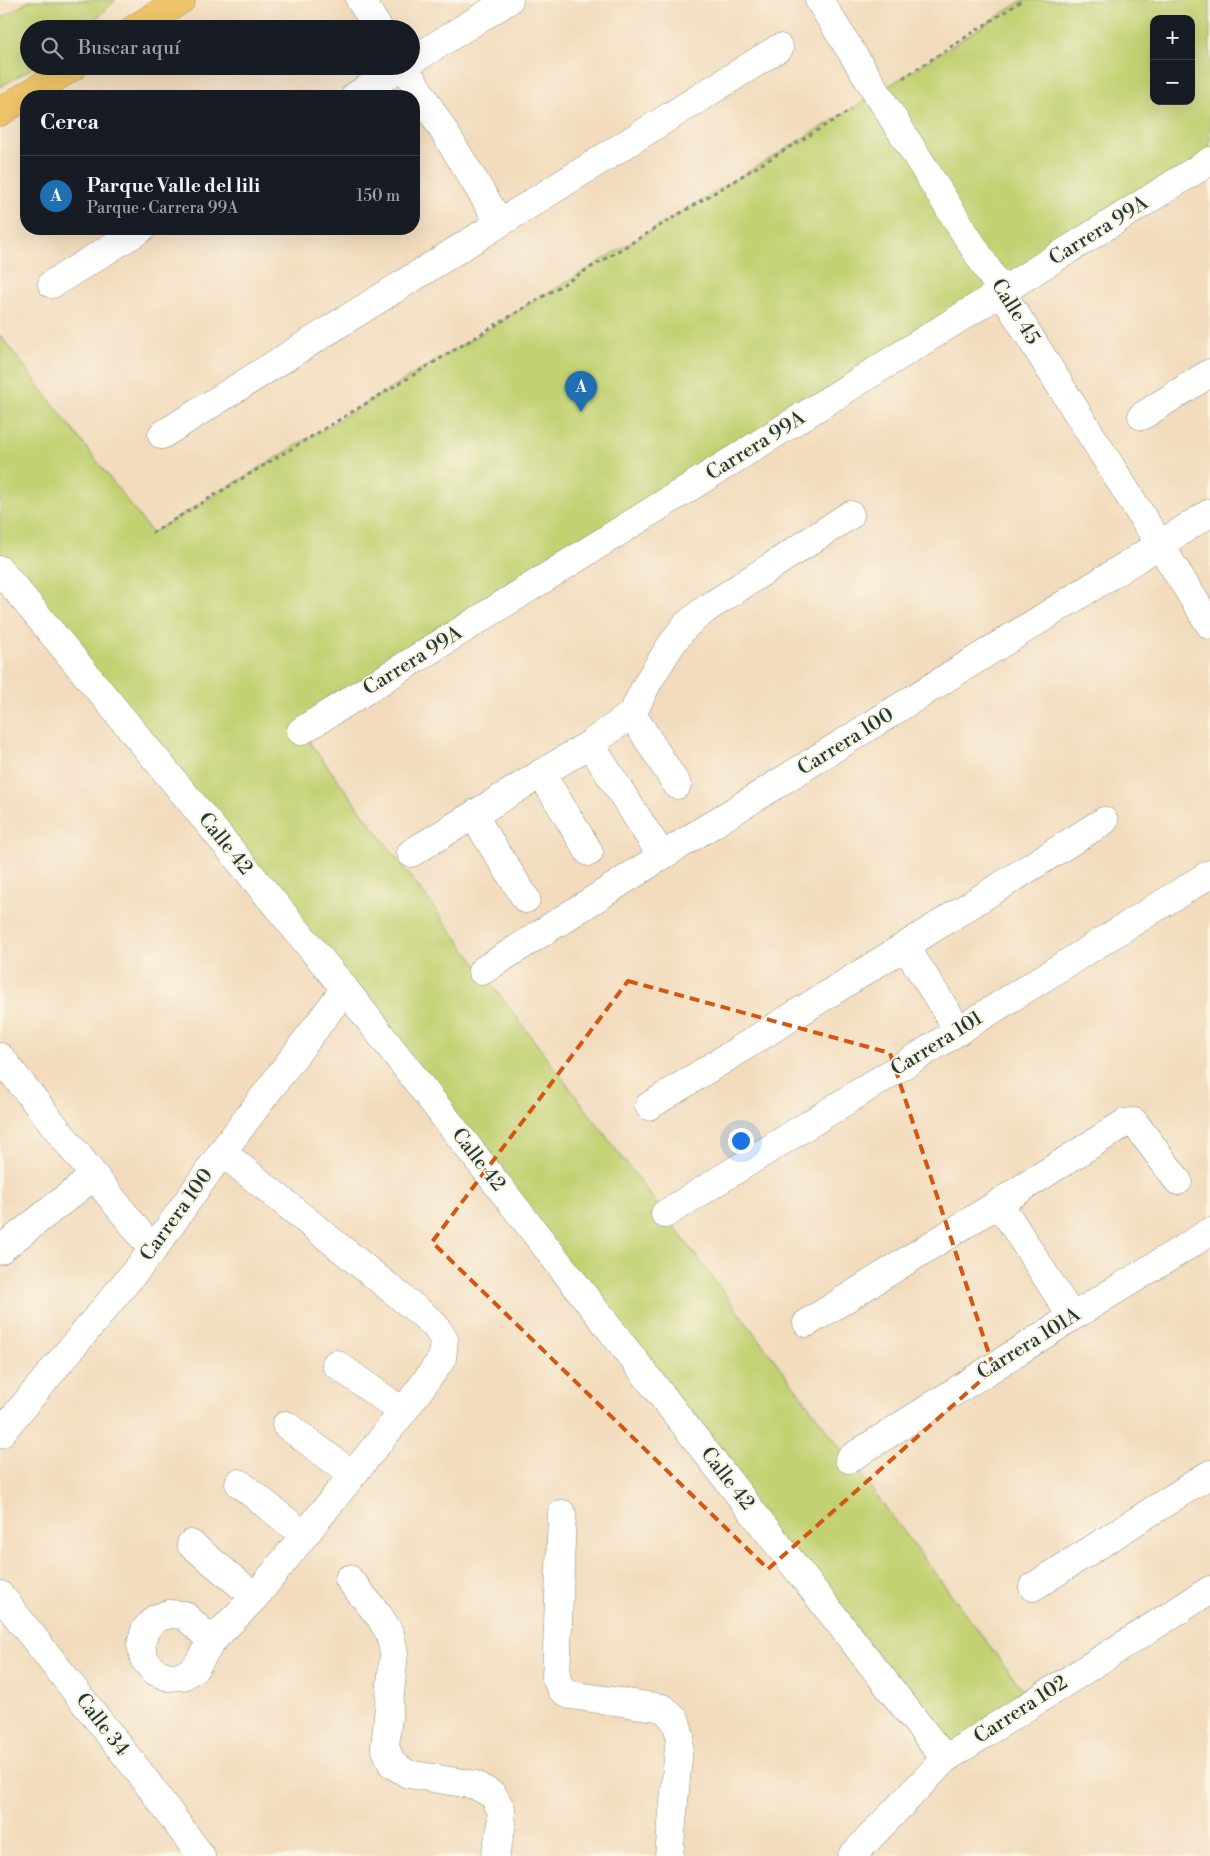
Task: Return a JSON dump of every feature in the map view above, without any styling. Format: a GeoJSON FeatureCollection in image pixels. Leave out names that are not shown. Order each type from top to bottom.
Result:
{"type":"FeatureCollection","features":[{"type":"Feature","properties":{"kind":"main road"},"geometry":{"type":"LineString","coordinates":[[149,20],[181,0]]}},
{"type":"Feature","properties":{"kind":"main road"},"geometry":{"type":"LineString","coordinates":[[35,90],[60,75]]}},
{"type":"Feature","properties":{"kind":"main road"},"geometry":{"type":"LineString","coordinates":[[0,112],[20,100]]}},
{"type":"Feature","properties":{"kind":"street"},"geometry":{"type":"LineString","coordinates":[[360,0],[373,20]]}},
{"type":"Feature","properties":{"kind":"street"},"geometry":{"type":"LineString","coordinates":[[420,55],[508,0]]}},
{"type":"Feature","properties":{"kind":"street","name":"Calle 45"},"geometry":{"type":"LineString","coordinates":[[819,0],[1210,625]]}},
{"type":"Feature","properties":{"kind":"street"},"geometry":{"type":"LineString","coordinates":[[162,435],[779,48]]}},
{"type":"Feature","properties":{"kind":"street"},"geometry":{"type":"LineString","coordinates":[[365,90],[389,75]]}},
{"type":"Feature","properties":{"kind":"street"},"geometry":{"type":"LineString","coordinates":[[410,75],[419,90]]}},
{"type":"Feature","properties":{"kind":"street"},"geometry":{"type":"LineString","coordinates":[[420,92],[500,223]]}},
{"type":"Feature","properties":{"kind":"street","name":"Carrera 99A"},"geometry":{"type":"LineString","coordinates":[[301,731],[1210,161]]}},
{"type":"Feature","properties":{"kind":"street"},"geometry":{"type":"LineString","coordinates":[[52,284],[131,235]]}},
{"type":"Feature","properties":{"kind":"street"},"geometry":{"type":"LineString","coordinates":[[1142,416],[1210,373]]}},
{"type":"Feature","properties":{"kind":"street","name":"Carrera 100"},"geometry":{"type":"LineString","coordinates":[[482,971],[1210,513]]}},
{"type":"Feature","properties":{"kind":"street"},"geometry":{"type":"LineString","coordinates":[[411,852],[590,744],[632,714],[648,682],[685,626],[706,609],[850,515]]}},
{"type":"Feature","properties":{"kind":"street","name":"Calle 42"},"geometry":{"type":"LineString","coordinates":[[0,570],[345,989],[945,1759]]}},
{"type":"Feature","properties":{"kind":"street"},"geometry":{"type":"LineString","coordinates":[[632,714],[677,785]]}},
{"type":"Feature","properties":{"kind":"street"},"geometry":{"type":"LineString","coordinates":[[590,744],[662,856]]}},
{"type":"Feature","properties":{"kind":"street"},"geometry":{"type":"LineString","coordinates":[[541,773],[589,852]]}},
{"type":"Feature","properties":{"kind":"street"},"geometry":{"type":"LineString","coordinates":[[473,815],[526,899]]}},
{"type":"Feature","properties":{"kind":"street"},"geometry":{"type":"LineString","coordinates":[[649,1106],[1104,821]]}},
{"type":"Feature","properties":{"kind":"street","name":"Carrera 101"},"geometry":{"type":"LineString","coordinates":[[665,1214],[1210,874]]}},
{"type":"Feature","properties":{"kind":"street"},"geometry":{"type":"LineString","coordinates":[[905,946],[959,1031]]}},
{"type":"Feature","properties":{"kind":"street","name":"Carrera 100"},"geometry":{"type":"LineString","coordinates":[[0,1434],[153,1250],[222,1152],[345,989]]}},
{"type":"Feature","properties":{"kind":"street"},"geometry":{"type":"LineString","coordinates":[[0,1057],[153,1250]]}},
{"type":"Feature","properties":{"kind":"street"},"geometry":{"type":"LineString","coordinates":[[807,1323],[1125,1123],[1134,1122],[1178,1181]]}},
{"type":"Feature","properties":{"kind":"street"},"geometry":{"type":"LineString","coordinates":[[212,1641],[254,1597],[403,1412],[442,1359],[444,1339],[433,1323],[222,1152]]}},
{"type":"Feature","properties":{"kind":"street"},"geometry":{"type":"LineString","coordinates":[[0,1250],[94,1176]]}},
{"type":"Feature","properties":{"kind":"street"},"geometry":{"type":"LineString","coordinates":[[999,1203],[1072,1317]]}},
{"type":"Feature","properties":{"kind":"street","name":"Carrera 101A"},"geometry":{"type":"LineString","coordinates":[[849,1459],[1072,1317],[1210,1232]]}},
{"type":"Feature","properties":{"kind":"street"},"geometry":{"type":"LineString","coordinates":[[336,1364],[403,1412]]}},
{"type":"Feature","properties":{"kind":"street"},"geometry":{"type":"LineString","coordinates":[[286,1425],[352,1475]]}},
{"type":"Feature","properties":{"kind":"street"},"geometry":{"type":"LineString","coordinates":[[1032,1587],[1210,1474]]}},
{"type":"Feature","properties":{"kind":"street"},"geometry":{"type":"LineString","coordinates":[[238,1483],[304,1535]]}},
{"type":"Feature","properties":{"kind":"street"},"geometry":{"type":"LineString","coordinates":[[562,1514],[556,1678],[560,1689],[570,1695],[663,1708],[676,1721],[680,1736],[669,1856]]}},
{"type":"Feature","properties":{"kind":"street"},"geometry":{"type":"LineString","coordinates":[[191,1544],[254,1597]]}},
{"type":"Feature","properties":{"kind":"street"},"geometry":{"type":"LineString","coordinates":[[349,1579],[380,1617],[390,1634],[394,1653],[385,1747],[392,1764],[408,1774],[474,1785],[493,1795],[500,1809],[502,1824],[495,1856]]}},
{"type":"Feature","properties":{"kind":"street","name":"Carrera 102"},"geometry":{"type":"LineString","coordinates":[[852,1856],[945,1759],[1210,1590]]}},
{"type":"Feature","properties":{"kind":"street","name":"Calle 34"},"geometry":{"type":"LineString","coordinates":[[0,1595],[143,1777],[201,1856]]}},
{"type":"Feature","properties":{"kind":"path"},"geometry":{"type":"LineString","coordinates":[[152,533],[878,93],[1024,0]]}},
{"type":"Feature","properties":{"kind":"highlighted area"},"geometry":{"type":"Polygon","coordinates":[[[628,981],[890,1053],[994,1369],[768,1569],[432,1242],[628,981]]]}},
{"type":"Feature","properties":{"kind":"green space"},"geometry":{"type":"Polygon","coordinates":[[[31,0],[116,0],[95,20],[20,20],[21,75],[0,87],[0,19],[31,0]]]}},
{"type":"Feature","properties":{"kind":"green space"},"geometry":{"type":"Polygon","coordinates":[[[1023,0],[1210,0],[1210,161],[301,731],[1032,1702],[945,1759],[0,570],[0,335],[152,533],[878,93],[1023,0]]]}},
{"type":"Feature","properties":{"kind":"place","name":"Parque Valle del lili"},"geometry":{"type":"Point","coordinates":[581,412]}}]}
